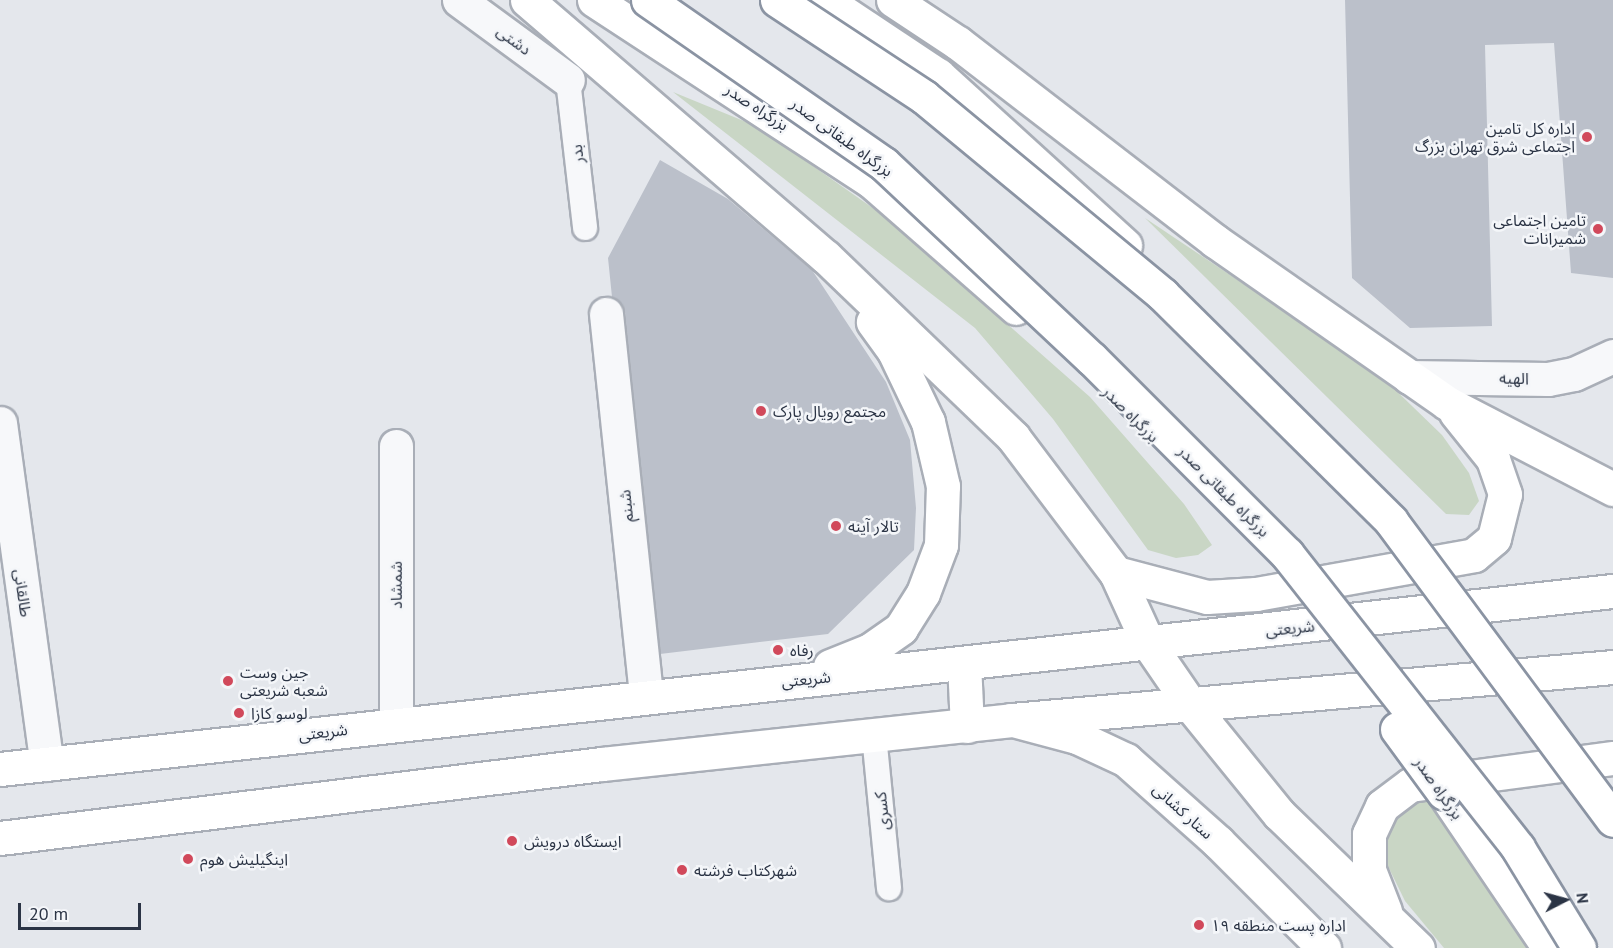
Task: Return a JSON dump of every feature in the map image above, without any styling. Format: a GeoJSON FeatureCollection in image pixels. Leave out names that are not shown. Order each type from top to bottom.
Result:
{"type":"FeatureCollection","features":[{"type":"Feature","properties":{"kind":"main road"},"geometry":{"type":"LineString","coordinates":[[527,0],[826,257],[1013,437],[1116,573],[1148,643],[1192,707],[1279,814],[1418,948]]}},
{"type":"Feature","properties":{"kind":"main road","name":"بزرگراه صدر"},"geometry":{"type":"LineString","coordinates":[[594,0],[872,183],[1084,368],[1275,556],[1444,794],[1549,948]]}},
{"type":"Feature","properties":{"kind":"main road","name":"بزرگراه طبقاتی صدر"},"geometry":{"type":"LineString","coordinates":[[648,0],[884,164],[1092,359],[1287,554],[1518,848],[1579,948]]}},
{"type":"Feature","properties":{"kind":"main road"},"geometry":{"type":"LineString","coordinates":[[777,0],[924,97],[1163,295],[1391,521],[1613,820]]}},
{"type":"Feature","properties":{"kind":"main road"},"geometry":{"type":"LineString","coordinates":[[825,0],[938,75],[1170,285],[1402,514],[1613,799]]}},
{"type":"Feature","properties":{"kind":"main road"},"geometry":{"type":"LineString","coordinates":[[893,0],[958,43],[1215,242],[1447,403],[1613,489]]}},
{"type":"Feature","properties":{"kind":"main road"},"geometry":{"type":"LineString","coordinates":[[792,681],[870,650],[901,628],[923,593],[941,545],[943,486],[928,422],[894,351],[826,257]]}},
{"type":"Feature","properties":{"kind":"main road"},"geometry":{"type":"LineString","coordinates":[[1116,573],[1216,596],[1256,594],[1474,555],[1494,538],[1505,494],[1493,459],[1447,403]]}},
{"type":"Feature","properties":{"kind":"main road","name":"شریعتی"},"geometry":{"type":"LineString","coordinates":[[0,769],[1613,591]]}},
{"type":"Feature","properties":{"kind":"main road"},"geometry":{"type":"LineString","coordinates":[[964,663],[967,726]]}},
{"type":"Feature","properties":{"kind":"main road"},"geometry":{"type":"LineString","coordinates":[[0,838],[591,765],[1012,720],[1192,707],[1613,666]]}},
{"type":"Feature","properties":{"kind":"main road","name":"ستار کشانی"},"geometry":{"type":"LineString","coordinates":[[1012,720],[1077,737],[1126,760],[1218,842],[1324,948]]}},
{"type":"Feature","properties":{"kind":"main road"},"geometry":{"type":"LineString","coordinates":[[1387,918],[1369,870],[1369,834],[1382,806],[1410,785],[1613,758]]}},
{"type":"Feature","properties":{"kind":"street","name":"دشتی"},"geometry":{"type":"LineString","coordinates":[[459,0],[568,80]]}},
{"type":"Feature","properties":{"kind":"street","name":"شبنم"},"geometry":{"type":"LineString","coordinates":[[606,314],[646,697]]}},
{"type":"Feature","properties":{"kind":"street","name":"الهیه"},"geometry":{"type":"LineString","coordinates":[[1409,376],[1548,379],[1575,374],[1613,356]]}},
{"type":"Feature","properties":{"kind":"street","name":"طالقانی"},"geometry":{"type":"LineString","coordinates":[[0,423],[47,764]]}},
{"type":"Feature","properties":{"kind":"street","name":"شمشاد"},"geometry":{"type":"LineString","coordinates":[[396,446],[396,724]]}},
{"type":"Feature","properties":{"kind":"lane","name":"بدر"},"geometry":{"type":"LineString","coordinates":[[568,80],[585,228]]}},
{"type":"Feature","properties":{"kind":"lane","name":"کسری"},"geometry":{"type":"LineString","coordinates":[[874,735],[889,888]]}},
{"type":"Feature","properties":{"kind":"green space"},"geometry":{"type":"Polygon","coordinates":[[[673,92],[756,126],[887,218],[1090,397],[1184,504],[1212,545],[1198,555],[1176,558],[1148,550],[1053,419],[975,328],[673,92]]]}},
{"type":"Feature","properties":{"kind":"green space"},"geometry":{"type":"Polygon","coordinates":[[[1145,218],[1381,376],[1442,435],[1469,473],[1479,501],[1469,515],[1446,514],[1145,218]]]}},
{"type":"Feature","properties":{"kind":"green space"},"geometry":{"type":"Polygon","coordinates":[[[1435,788],[1542,948],[1444,948],[1405,901],[1385,860],[1387,827],[1399,809],[1435,788]]]}},
{"type":"Feature","properties":{"kind":"building"},"geometry":{"type":"Polygon","coordinates":[[[1345,0],[1613,0],[1613,278],[1571,273],[1554,43],[1485,45],[1492,326],[1410,328],[1352,278],[1345,0]]]}},
{"type":"Feature","properties":{"kind":"building","name":"مجتمع رویال پارک"},"geometry":{"type":"Polygon","coordinates":[[[660,160],[728,199],[812,270],[886,382],[910,440],[916,508],[914,550],[828,634],[660,654],[625,312],[612,297],[608,258],[660,160]]]}},
{"type":"Feature","properties":{"kind":"place","name":"اداره کل تامین اجتماعی شرق تهران بزرگ"},"geometry":{"type":"Point","coordinates":[1587,137]}},
{"type":"Feature","properties":{"kind":"place","name":"تامین اجتماعی شمیرانات"},"geometry":{"type":"Point","coordinates":[1598,229]}},
{"type":"Feature","properties":{"kind":"place","name":"مجتمع رویال پارک"},"geometry":{"type":"Point","coordinates":[761,411]}},
{"type":"Feature","properties":{"kind":"place","name":"تالار آینه"},"geometry":{"type":"Point","coordinates":[836,526]}},
{"type":"Feature","properties":{"kind":"place","name":"رفاه"},"geometry":{"type":"Point","coordinates":[778,650]}},
{"type":"Feature","properties":{"kind":"place","name":"جین وست شعبه شریعتی"},"geometry":{"type":"Point","coordinates":[228,681]}},
{"type":"Feature","properties":{"kind":"place","name":"لوسو کازا"},"geometry":{"type":"Point","coordinates":[239,713]}},
{"type":"Feature","properties":{"kind":"place","name":"ایستگاه درویش"},"geometry":{"type":"Point","coordinates":[512,841]}},
{"type":"Feature","properties":{"kind":"place","name":"اینگیلیش هوم"},"geometry":{"type":"Point","coordinates":[188,859]}},
{"type":"Feature","properties":{"kind":"place","name":"شهرکتاب فرشته"},"geometry":{"type":"Point","coordinates":[682,870]}},
{"type":"Feature","properties":{"kind":"place","name":"اداره پست منطقه ۱۹"},"geometry":{"type":"Point","coordinates":[1199,925]}}]}
